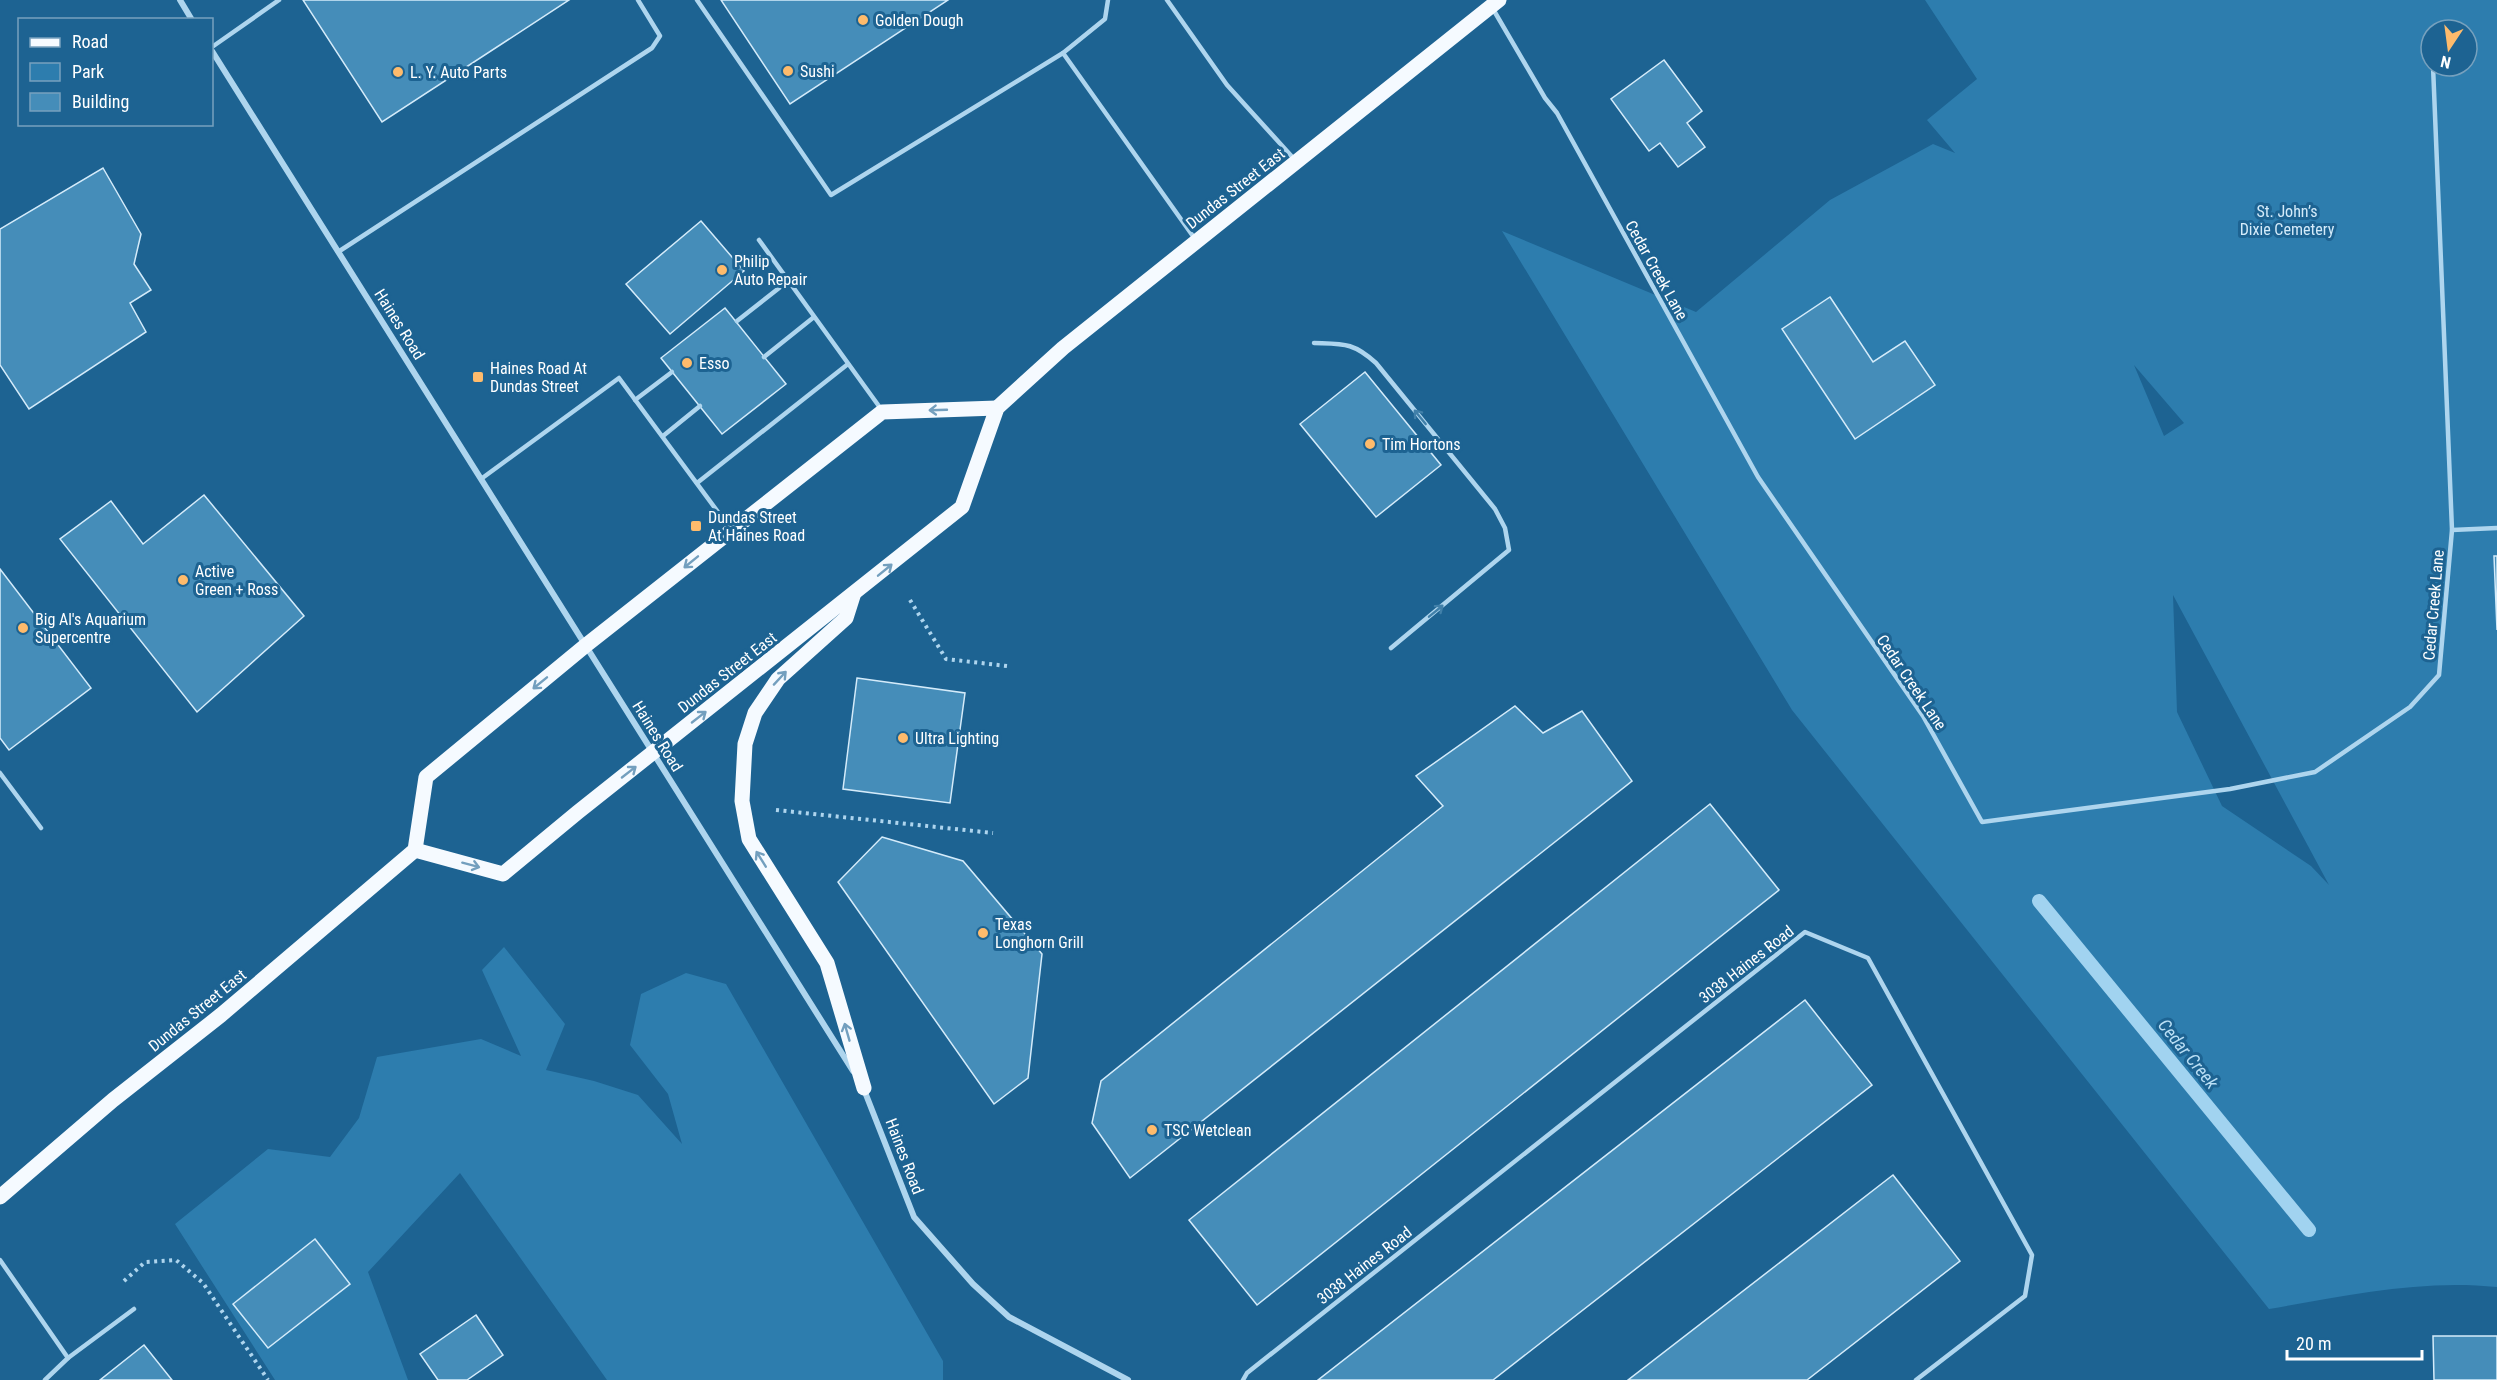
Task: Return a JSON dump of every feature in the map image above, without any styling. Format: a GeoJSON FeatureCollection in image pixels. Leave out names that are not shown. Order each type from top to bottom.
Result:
{"type":"FeatureCollection","features":[{"type":"Feature","properties":{"kind":"main road","name":"Dundas Street East"},"geometry":{"type":"LineString","coordinates":[[0,1197],[113,1100],[221,1015],[415,850],[503,874],[854,596],[962,507],[997,408],[1063,348],[1495,3]]}},
{"type":"Feature","properties":{"kind":"main road"},"geometry":{"type":"LineString","coordinates":[[415,850],[426,777],[585,646],[882,412],[997,408]]}},
{"type":"Feature","properties":{"kind":"main road"},"geometry":{"type":"LineString","coordinates":[[854,596],[846,618],[778,679],[755,713],[745,744],[742,801],[748,838],[827,963],[864,1088]]}},
{"type":"Feature","properties":{"kind":"street"},"geometry":{"type":"LineString","coordinates":[[180,0],[191,18]]}},
{"type":"Feature","properties":{"kind":"street","name":"Haines Road"},"geometry":{"type":"LineString","coordinates":[[213,51],[864,1088],[914,1217],[973,1284],[1009,1317],[1128,1380]]}},
{"type":"Feature","properties":{"kind":"lane"},"geometry":{"type":"LineString","coordinates":[[213,48],[279,0]]}},
{"type":"Feature","properties":{"kind":"lane"},"geometry":{"type":"LineString","coordinates":[[338,252],[652,48],[660,36],[638,0]]}},
{"type":"Feature","properties":{"kind":"lane"},"geometry":{"type":"LineString","coordinates":[[698,0],[831,195],[1063,53],[1105,19],[1108,0]]}},
{"type":"Feature","properties":{"kind":"lane"},"geometry":{"type":"LineString","coordinates":[[1167,0],[1227,85],[1296,162]]}},
{"type":"Feature","properties":{"kind":"lane","name":"Cedar Creek Lane"},"geometry":{"type":"LineString","coordinates":[[1495,3],[1545,98],[1557,113],[1758,477],[1923,716],[1982,822],[2230,789],[2315,772],[2410,707],[2439,675],[2452,530]]}},
{"type":"Feature","properties":{"kind":"lane"},"geometry":{"type":"LineString","coordinates":[[1063,53],[1196,242]]}},
{"type":"Feature","properties":{"kind":"lane"},"geometry":{"type":"LineString","coordinates":[[2433,78],[2452,530],[2497,528]]}},
{"type":"Feature","properties":{"kind":"lane"},"geometry":{"type":"LineString","coordinates":[[759,240],[882,412]]}},
{"type":"Feature","properties":{"kind":"lane"},"geometry":{"type":"LineString","coordinates":[[737,321],[788,280]]}},
{"type":"Feature","properties":{"kind":"lane"},"geometry":{"type":"LineString","coordinates":[[764,357],[814,317]]}},
{"type":"Feature","properties":{"kind":"lane"},"geometry":{"type":"LineString","coordinates":[[1314,343],[1342,344],[1360,348],[1376,363],[1495,509],[1505,528],[1509,550],[1391,648]]}},
{"type":"Feature","properties":{"kind":"lane"},"geometry":{"type":"LineString","coordinates":[[697,483],[848,364]]}},
{"type":"Feature","properties":{"kind":"lane"},"geometry":{"type":"LineString","coordinates":[[635,400],[672,372]]}},
{"type":"Feature","properties":{"kind":"lane"},"geometry":{"type":"LineString","coordinates":[[480,479],[618,378],[731,530]]}},
{"type":"Feature","properties":{"kind":"lane"},"geometry":{"type":"LineString","coordinates":[[663,436],[700,406]]}},
{"type":"Feature","properties":{"kind":"lane"},"geometry":{"type":"LineString","coordinates":[[0,773],[41,828]]}},
{"type":"Feature","properties":{"kind":"lane","name":"3038 Haines Road"},"geometry":{"type":"LineString","coordinates":[[1244,1380],[1247,1373],[1805,932],[1868,958],[2032,1255],[2025,1296],[1916,1380]]}},
{"type":"Feature","properties":{"kind":"lane"},"geometry":{"type":"LineString","coordinates":[[0,1260],[68,1358]]}},
{"type":"Feature","properties":{"kind":"lane"},"geometry":{"type":"LineString","coordinates":[[45,1380],[68,1358],[134,1309]]}},
{"type":"Feature","properties":{"kind":"path"},"geometry":{"type":"LineString","coordinates":[[910,600],[946,659],[1007,666]]}},
{"type":"Feature","properties":{"kind":"path"},"geometry":{"type":"LineString","coordinates":[[775,810],[993,833]]}},
{"type":"Feature","properties":{"kind":"path"},"geometry":{"type":"LineString","coordinates":[[124,1281],[145,1262],[176,1260],[202,1283],[268,1380]]}},
{"type":"Feature","properties":{"kind":"green space","name":"St. John’s Dixie Cemetery"},"geometry":{"type":"Polygon","coordinates":[[[1925,0],[2497,0],[2497,1287],[2440,1285],[2411,1287],[2354,1294],[2269,1309],[1792,710],[1502,231],[1696,312],[1830,200],[1933,144],[1955,153],[1927,120],[1977,79],[1925,0]],[[2134,365],[2164,436],[2184,423],[2134,365]],[[2173,595],[2177,712],[2222,806],[2311,866],[2329,885],[2173,595]]]}},
{"type":"Feature","properties":{"kind":"green space"},"geometry":{"type":"Polygon","coordinates":[[[504,947],[565,1024],[546,1070],[594,1081],[638,1095],[682,1144],[668,1094],[630,1045],[641,994],[686,973],[726,984],[943,1361],[943,1380],[607,1380],[460,1173],[368,1272],[408,1380],[275,1380],[175,1224],[268,1149],[330,1157],[359,1118],[377,1057],[481,1039],[521,1056],[482,970],[504,947]]]}},
{"type":"Feature","properties":{"kind":"building"},"geometry":{"type":"Polygon","coordinates":[[[303,0],[569,0],[382,122],[303,0]]]}},
{"type":"Feature","properties":{"kind":"building"},"geometry":{"type":"Polygon","coordinates":[[[721,0],[948,0],[790,104],[721,0]]]}},
{"type":"Feature","properties":{"kind":"building"},"geometry":{"type":"Polygon","coordinates":[[[1664,60],[1702,111],[1687,123],[1705,147],[1678,167],[1660,143],[1649,151],[1611,99],[1664,60]]]}},
{"type":"Feature","properties":{"kind":"building"},"geometry":{"type":"Polygon","coordinates":[[[103,168],[141,234],[134,264],[151,290],[130,303],[146,332],[29,409],[0,365],[0,229],[103,168]]]}},
{"type":"Feature","properties":{"kind":"building"},"geometry":{"type":"Polygon","coordinates":[[[701,221],[744,271],[670,334],[626,284],[701,221]]]}},
{"type":"Feature","properties":{"kind":"building"},"geometry":{"type":"Polygon","coordinates":[[[1830,297],[1873,362],[1905,341],[1935,385],[1855,439],[1782,329],[1830,297]]]}},
{"type":"Feature","properties":{"kind":"building"},"geometry":{"type":"Polygon","coordinates":[[[725,308],[786,384],[722,434],[661,358],[725,308]]]}},
{"type":"Feature","properties":{"kind":"building","name":"Tim Hortons"},"geometry":{"type":"Polygon","coordinates":[[[1365,372],[1441,465],[1376,517],[1300,424],[1365,372]]]}},
{"type":"Feature","properties":{"kind":"building","name":"Active Green + Ross"},"geometry":{"type":"Polygon","coordinates":[[[204,495],[304,616],[197,712],[60,539],[111,501],[143,544],[204,495]]]}},
{"type":"Feature","properties":{"kind":"building"},"geometry":{"type":"Polygon","coordinates":[[[2494,556],[2497,556],[2497,630],[2494,556]]]}},
{"type":"Feature","properties":{"kind":"building","name":"Big Al's Aquarium Supercentre"},"geometry":{"type":"Polygon","coordinates":[[[0,569],[91,688],[9,750],[0,738],[0,569]]]}},
{"type":"Feature","properties":{"kind":"building"},"geometry":{"type":"Polygon","coordinates":[[[857,678],[965,693],[950,803],[843,789],[857,678]]]}},
{"type":"Feature","properties":{"kind":"building"},"geometry":{"type":"Polygon","coordinates":[[[1515,706],[1543,733],[1582,711],[1632,781],[1130,1178],[1092,1123],[1101,1081],[1443,806],[1416,776],[1515,706]]]}},
{"type":"Feature","properties":{"kind":"building"},"geometry":{"type":"Polygon","coordinates":[[[1710,804],[1779,890],[1257,1305],[1189,1220],[1710,804]]]}},
{"type":"Feature","properties":{"kind":"building"},"geometry":{"type":"Polygon","coordinates":[[[882,837],[963,861],[1042,954],[1028,1078],[994,1104],[838,882],[882,837]]]}},
{"type":"Feature","properties":{"kind":"building"},"geometry":{"type":"Polygon","coordinates":[[[1805,1000],[1872,1085],[1493,1380],[1318,1380],[1805,1000]]]}},
{"type":"Feature","properties":{"kind":"building"},"geometry":{"type":"Polygon","coordinates":[[[1893,1175],[1960,1261],[1807,1380],[1628,1380],[1893,1175]]]}},
{"type":"Feature","properties":{"kind":"building"},"geometry":{"type":"Polygon","coordinates":[[[315,1239],[350,1284],[268,1348],[233,1304],[315,1239]]]}},
{"type":"Feature","properties":{"kind":"building"},"geometry":{"type":"Polygon","coordinates":[[[476,1315],[503,1355],[467,1380],[438,1380],[420,1354],[476,1315]]]}},
{"type":"Feature","properties":{"kind":"building"},"geometry":{"type":"Polygon","coordinates":[[[2433,1336],[2497,1336],[2497,1380],[2434,1380],[2433,1336]]]}},
{"type":"Feature","properties":{"kind":"building"},"geometry":{"type":"Polygon","coordinates":[[[144,1345],[172,1380],[100,1380],[144,1345]]]}},
{"type":"Feature","properties":{"kind":"waterway","name":"Cedar Creek"},"geometry":{"type":"LineString","coordinates":[[2039,901],[2309,1230]]}},
{"type":"Feature","properties":{"kind":"place","name":"Golden Dough"},"geometry":{"type":"Point","coordinates":[863,20]}},
{"type":"Feature","properties":{"kind":"place","name":"Sushi"},"geometry":{"type":"Point","coordinates":[788,71]}},
{"type":"Feature","properties":{"kind":"place","name":"L. Y. Auto Parts"},"geometry":{"type":"Point","coordinates":[398,72]}},
{"type":"Feature","properties":{"kind":"place","name":"Philip Auto Repair"},"geometry":{"type":"Point","coordinates":[722,270]}},
{"type":"Feature","properties":{"kind":"place","name":"Esso"},"geometry":{"type":"Point","coordinates":[687,363]}},
{"type":"Feature","properties":{"kind":"place","name":"Haines Road At Dundas Street"},"geometry":{"type":"Point","coordinates":[478,377]}},
{"type":"Feature","properties":{"kind":"place","name":"Tim Hortons"},"geometry":{"type":"Point","coordinates":[1370,444]}},
{"type":"Feature","properties":{"kind":"place","name":"Dundas Street At Haines Road"},"geometry":{"type":"Point","coordinates":[696,526]}},
{"type":"Feature","properties":{"kind":"place","name":"Active Green + Ross"},"geometry":{"type":"Point","coordinates":[183,580]}},
{"type":"Feature","properties":{"kind":"place","name":"Big Al's Aquarium Supercentre"},"geometry":{"type":"Point","coordinates":[23,628]}},
{"type":"Feature","properties":{"kind":"place","name":"Ultra Lighting"},"geometry":{"type":"Point","coordinates":[903,738]}},
{"type":"Feature","properties":{"kind":"place","name":"Texas Longhorn Grill"},"geometry":{"type":"Point","coordinates":[983,933]}},
{"type":"Feature","properties":{"kind":"place","name":"TSC Wetclean"},"geometry":{"type":"Point","coordinates":[1152,1130]}}]}
